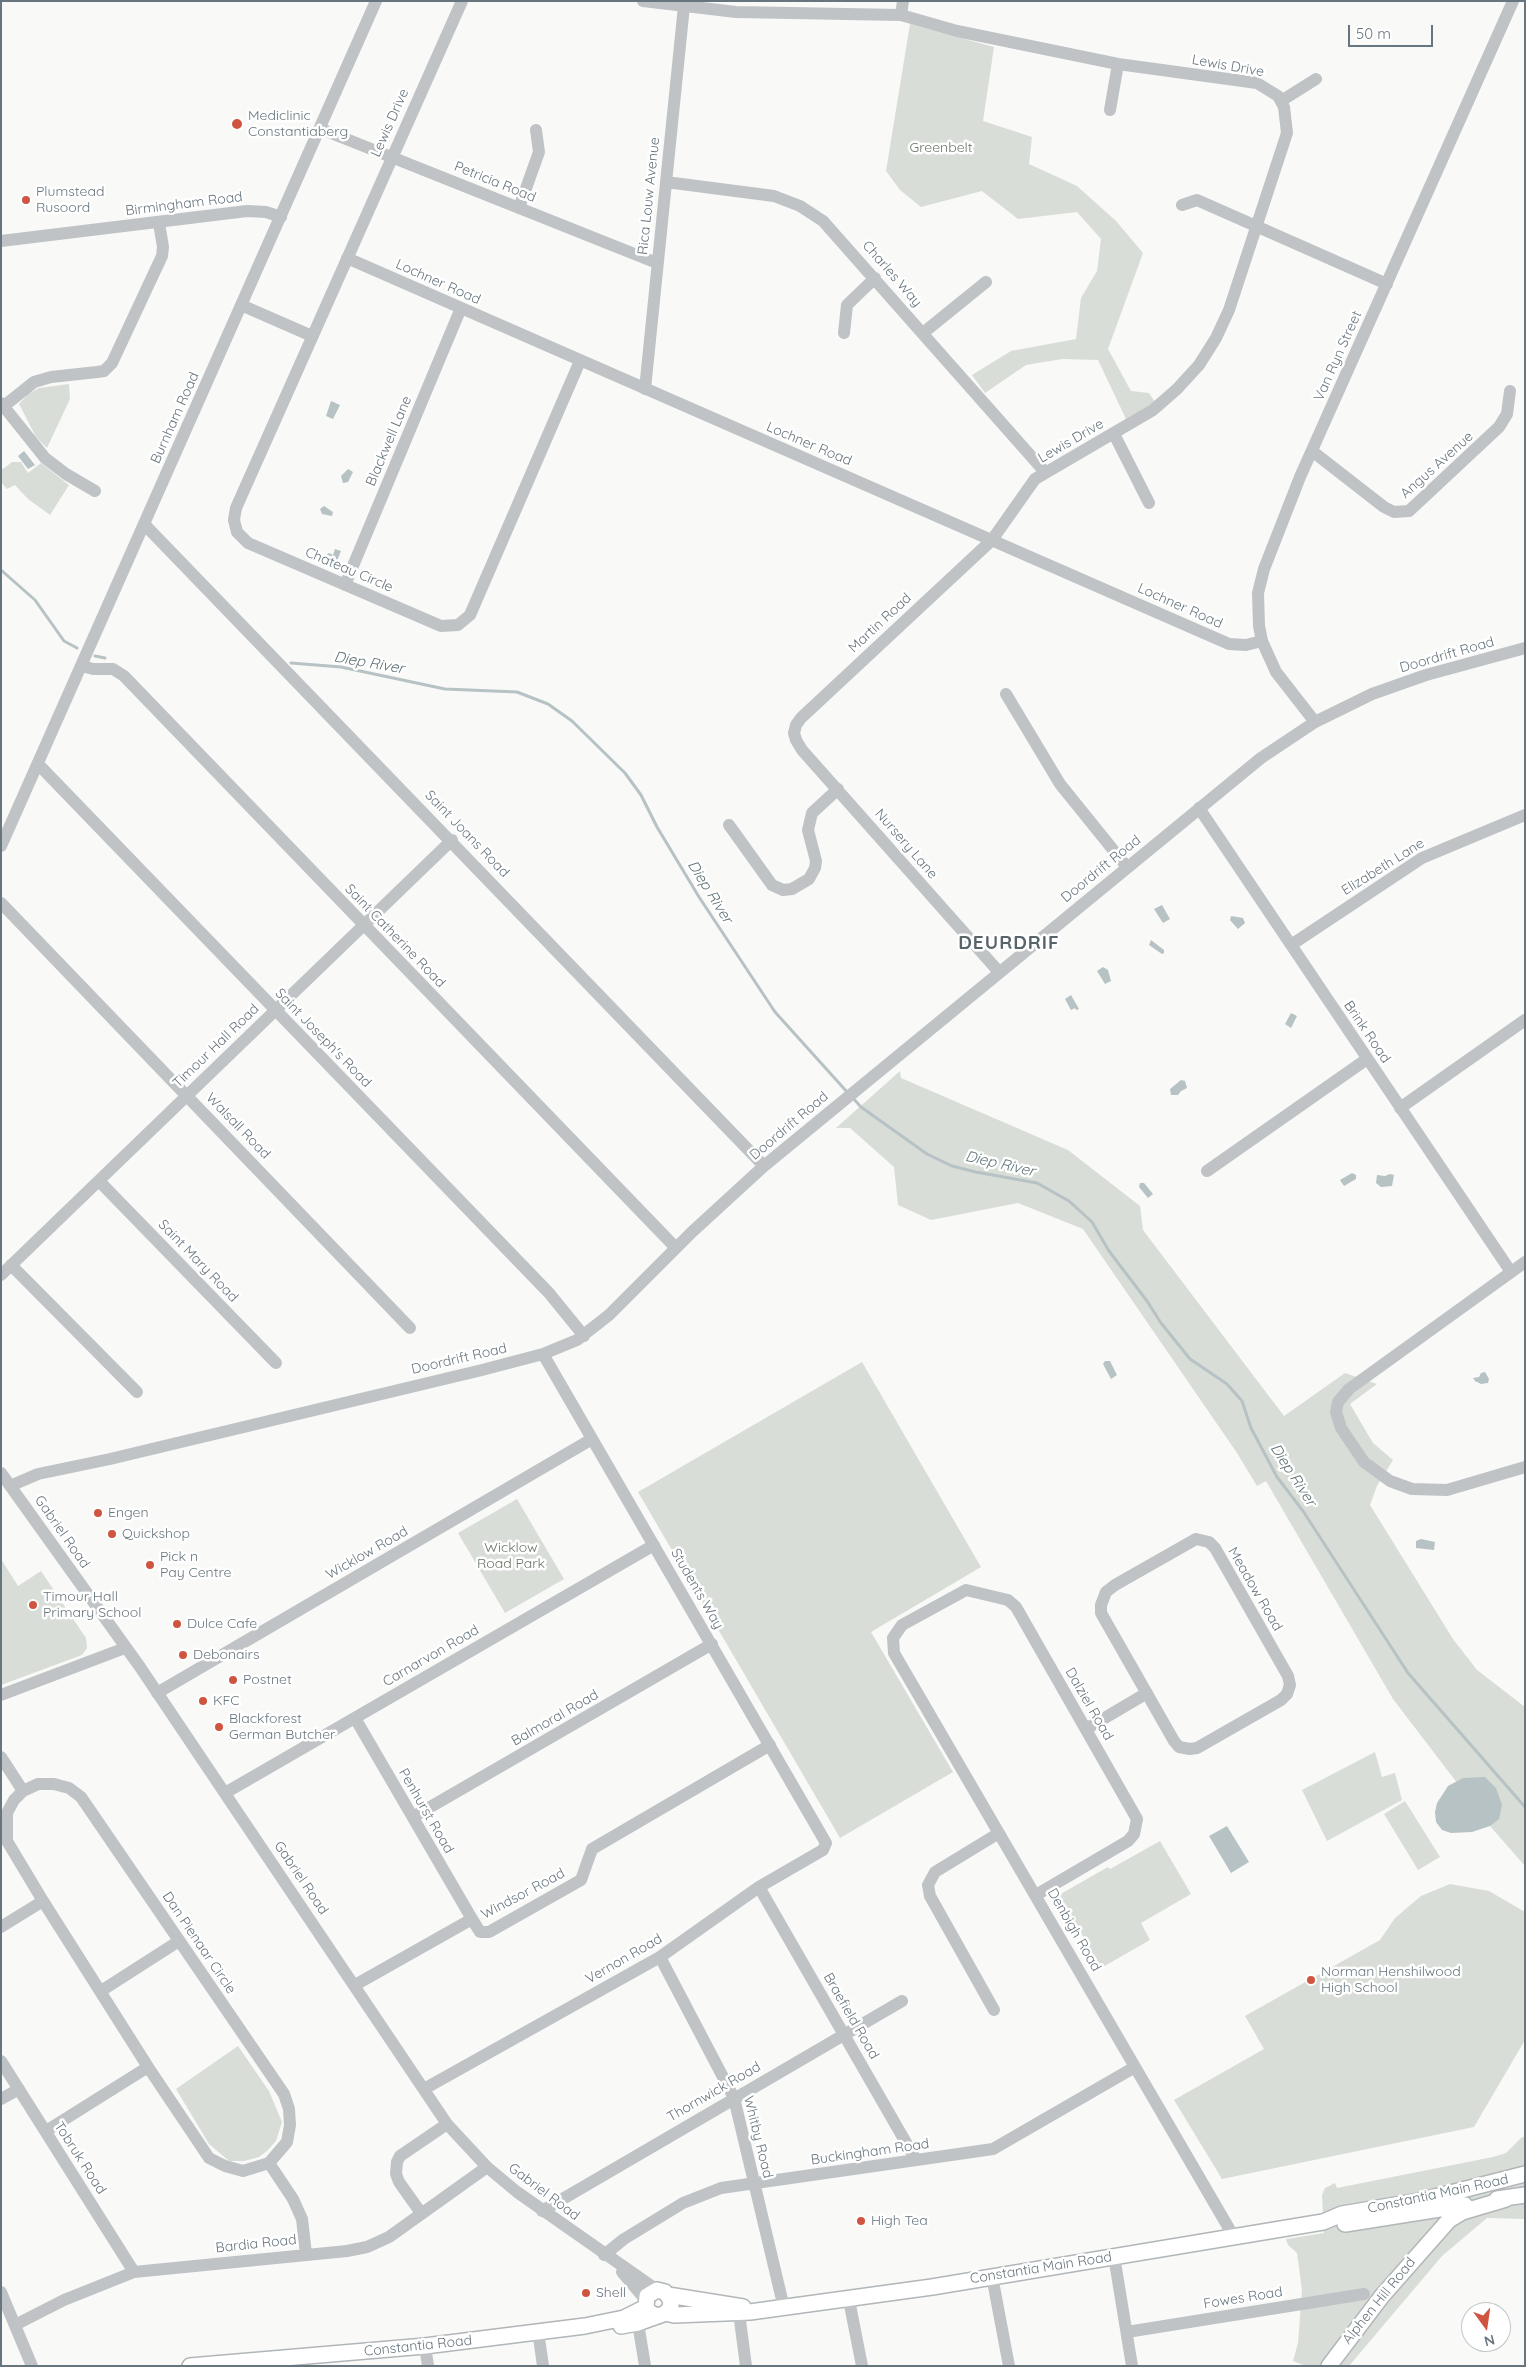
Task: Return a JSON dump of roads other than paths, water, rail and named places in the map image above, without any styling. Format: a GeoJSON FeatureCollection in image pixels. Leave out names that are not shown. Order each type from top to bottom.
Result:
{"type":"FeatureCollection","features":[{"type":"Feature","properties":{"kind":"main road","name":"Constantia Main Road"},"geometry":{"type":"LineString","coordinates":[[657,2304],[674,2315],[739,2313],[849,2300],[1323,2222],[1342,2214],[1419,2201],[1525,2174]]}},
{"type":"Feature","properties":{"kind":"main road"},"geometry":{"type":"LineString","coordinates":[[1442,2210],[1457,2198],[1487,2185]]}},
{"type":"Feature","properties":{"kind":"main road","name":"Constantia Main Road"},"geometry":{"type":"LineString","coordinates":[[1323,2222],[1345,2224],[1442,2210],[1525,2195]]}},
{"type":"Feature","properties":{"kind":"main road","name":"Alphen Hill Road"},"geometry":{"type":"LineString","coordinates":[[1329,2366],[1382,2296],[1431,2238],[1456,2215],[1506,2199]]}},
{"type":"Feature","properties":{"kind":"main road","name":"Alphen Hill Road"},"geometry":{"type":"LineString","coordinates":[[1431,2238],[1442,2210]]}},
{"type":"Feature","properties":{"kind":"main road","name":"Constantia Main Road"},"geometry":{"type":"LineString","coordinates":[[657,2304],[758,2311]]}},
{"type":"Feature","properties":{"kind":"main road","name":"Constantia Road"},"geometry":{"type":"LineString","coordinates":[[190,2366],[312,2361],[538,2331],[638,2323],[657,2304]]}},
{"type":"Feature","properties":{"kind":"main road","name":"Constantia Road"},"geometry":{"type":"LineString","coordinates":[[585,2326],[624,2318],[657,2304]]}},
{"type":"Feature","properties":{"kind":"street","name":"Burnham Road"},"geometry":{"type":"LineString","coordinates":[[1,846],[376,1]]}},
{"type":"Feature","properties":{"kind":"street","name":"Lewis Drive"},"geometry":{"type":"LineString","coordinates":[[347,258],[462,1]]}},
{"type":"Feature","properties":{"kind":"street","name":"Lewis Drive"},"geometry":{"type":"LineString","coordinates":[[643,1],[736,12],[901,15],[957,32],[1118,64],[1257,83],[1268,88],[1281,101],[1287,120],[1287,133],[1226,317],[1198,365],[1166,400],[1140,420],[1045,472],[1036,480],[992,540]]}},
{"type":"Feature","properties":{"kind":"street"},"geometry":{"type":"LineString","coordinates":[[901,15],[903,1]]}},
{"type":"Feature","properties":{"kind":"street","name":"Van Ryn Street"},"geometry":{"type":"LineString","coordinates":[[1315,722],[1276,672],[1262,641],[1259,626],[1258,593],[1264,569],[1312,451],[1514,1]]}},
{"type":"Feature","properties":{"kind":"street","name":"Rica Louw Avenue"},"geometry":{"type":"LineString","coordinates":[[645,389],[684,6]]}},
{"type":"Feature","properties":{"kind":"street"},"geometry":{"type":"LineString","coordinates":[[1110,110],[1118,64]]}},
{"type":"Feature","properties":{"kind":"street"},"geometry":{"type":"LineString","coordinates":[[1281,101],[1316,79]]}},
{"type":"Feature","properties":{"kind":"street","name":"Petricia Road"},"geometry":{"type":"LineString","coordinates":[[321,128],[657,263]]}},
{"type":"Feature","properties":{"kind":"street"},"geometry":{"type":"LineString","coordinates":[[520,208],[539,152],[536,130]]}},
{"type":"Feature","properties":{"kind":"street","name":"Charles Way"},"geometry":{"type":"LineString","coordinates":[[666,182],[758,192],[812,212],[833,230],[1045,472]]}},
{"type":"Feature","properties":{"kind":"street"},"geometry":{"type":"LineString","coordinates":[[1182,205],[1197,200],[1387,284]]}},
{"type":"Feature","properties":{"kind":"street","name":"Birmingham Road"},"geometry":{"type":"LineString","coordinates":[[1,241],[247,211],[266,212],[281,217]]}},
{"type":"Feature","properties":{"kind":"street"},"geometry":{"type":"LineString","coordinates":[[95,491],[66,474],[45,458],[2,404],[34,382],[51,377],[98,372],[112,363],[162,256],[163,247],[159,223]]}},
{"type":"Feature","properties":{"kind":"street","name":"Lochner Road"},"geometry":{"type":"LineString","coordinates":[[347,258],[1229,644],[1246,644],[1262,641]]}},
{"type":"Feature","properties":{"kind":"street","name":"Chateau Circle"},"geometry":{"type":"LineString","coordinates":[[347,258],[236,508],[234,520],[237,532],[248,543],[441,626],[453,627],[467,619],[580,361]]}},
{"type":"Feature","properties":{"kind":"street"},"geometry":{"type":"LineString","coordinates":[[844,333],[847,305],[876,278]]}},
{"type":"Feature","properties":{"kind":"street"},"geometry":{"type":"LineString","coordinates":[[924,333],[986,282]]}},
{"type":"Feature","properties":{"kind":"street"},"geometry":{"type":"LineString","coordinates":[[241,305],[312,336]]}},
{"type":"Feature","properties":{"kind":"street","name":"Blackwell Lane"},"geometry":{"type":"LineString","coordinates":[[346,585],[461,308]]}},
{"type":"Feature","properties":{"kind":"street","name":"Angus Avenue"},"geometry":{"type":"LineString","coordinates":[[1312,451],[1384,508],[1394,512],[1409,511],[1500,428],[1509,407],[1510,392]]}},
{"type":"Feature","properties":{"kind":"street"},"geometry":{"type":"LineString","coordinates":[[1114,434],[1149,504]]}},
{"type":"Feature","properties":{"kind":"street","name":"Saint Joans Road"},"geometry":{"type":"LineString","coordinates":[[145,525],[452,840],[764,1166]]}},
{"type":"Feature","properties":{"kind":"street","name":"Martin Road"},"geometry":{"type":"LineString","coordinates":[[794,733],[801,718],[992,540]]}},
{"type":"Feature","properties":{"kind":"street","name":"Doordrift Road"},"geometry":{"type":"LineString","coordinates":[[10,1486],[38,1474],[110,1459],[543,1354],[570,1344],[584,1336],[609,1315],[676,1248],[764,1166],[1261,758],[1315,722],[1349,704],[1395,685],[1525,648]]}},
{"type":"Feature","properties":{"kind":"street","name":"Saint Catherine Road"},"geometry":{"type":"LineString","coordinates":[[86,656],[124,676],[676,1248]]}},
{"type":"Feature","properties":{"kind":"street"},"geometry":{"type":"LineString","coordinates":[[1006,694],[1060,784],[1127,867]]}},
{"type":"Feature","properties":{"kind":"street","name":"Nursery Lane"},"geometry":{"type":"LineString","coordinates":[[794,733],[802,750],[999,972]]}},
{"type":"Feature","properties":{"kind":"street","name":"Saint Joseph's Road"},"geometry":{"type":"LineString","coordinates":[[38,764],[549,1293],[584,1336]]}},
{"type":"Feature","properties":{"kind":"street"},"geometry":{"type":"LineString","coordinates":[[729,825],[772,885],[783,890],[792,889],[809,879],[815,868],[816,861],[808,830],[812,813],[838,789]]}},
{"type":"Feature","properties":{"kind":"street","name":"Brink Road"},"geometry":{"type":"LineString","coordinates":[[1199,808],[1511,1272]]}},
{"type":"Feature","properties":{"kind":"street","name":"Elizabeth Lane"},"geometry":{"type":"LineString","coordinates":[[1291,945],[1422,858],[1525,815]]}},
{"type":"Feature","properties":{"kind":"street","name":"Timour Hall Road"},"geometry":{"type":"LineString","coordinates":[[1,1275],[452,840]]}},
{"type":"Feature","properties":{"kind":"street","name":"Walsall Road"},"geometry":{"type":"LineString","coordinates":[[1,903],[410,1328]]}},
{"type":"Feature","properties":{"kind":"street"},"geometry":{"type":"LineString","coordinates":[[1400,1108],[1525,1020]]}},
{"type":"Feature","properties":{"kind":"street"},"geometry":{"type":"LineString","coordinates":[[1207,1170],[1367,1059]]}},
{"type":"Feature","properties":{"kind":"street","name":"Saint Mary Road"},"geometry":{"type":"LineString","coordinates":[[99,1181],[276,1362]]}},
{"type":"Feature","properties":{"kind":"street"},"geometry":{"type":"LineString","coordinates":[[1525,1262],[1349,1389],[1341,1397],[1337,1407],[1338,1423],[1364,1462],[1390,1481],[1418,1490],[1447,1490],[1525,1467]]}},
{"type":"Feature","properties":{"kind":"street"},"geometry":{"type":"LineString","coordinates":[[11,1265],[137,1392]]}},
{"type":"Feature","properties":{"kind":"street","name":"Students Way"},"geometry":{"type":"LineString","coordinates":[[543,1354],[825,1839]]}},
{"type":"Feature","properties":{"kind":"street","name":"Wicklow Road"},"geometry":{"type":"LineString","coordinates":[[157,1693],[592,1439]]}},
{"type":"Feature","properties":{"kind":"street","name":"Gabriel Road"},"geometry":{"type":"LineString","coordinates":[[1,1473],[157,1693],[447,2124],[486,2168],[542,2211],[609,2258],[657,2304]]}},
{"type":"Feature","properties":{"kind":"street","name":"Meadow Road"},"geometry":{"type":"LineString","coordinates":[[1202,1540],[1215,1548],[1288,1676],[1290,1685],[1287,1694],[1281,1700],[1197,1748],[1190,1749],[1179,1747],[1174,1741],[1147,1693],[1101,1613],[1102,1597],[1115,1585],[1131,1575],[1188,1543],[1202,1540]]}},
{"type":"Feature","properties":{"kind":"street","name":"Carnarvon Road"},"geometry":{"type":"LineString","coordinates":[[224,1792],[654,1545]]}},
{"type":"Feature","properties":{"kind":"street","name":"Dalziel Road"},"geometry":{"type":"LineString","coordinates":[[893,1638],[902,1625],[959,1592],[972,1590],[1008,1600],[1016,1607],[1137,1819],[1134,1834],[1128,1841],[1036,1896]]}},
{"type":"Feature","properties":{"kind":"street","name":"Denbigh Road"},"geometry":{"type":"LineString","coordinates":[[893,1638],[894,1653],[1234,2237]]}},
{"type":"Feature","properties":{"kind":"street","name":"Balmoral Road"},"geometry":{"type":"LineString","coordinates":[[413,1817],[712,1644]]}},
{"type":"Feature","properties":{"kind":"street"},"geometry":{"type":"LineString","coordinates":[[1,1695],[125,1648]]}},
{"type":"Feature","properties":{"kind":"street"},"geometry":{"type":"LineString","coordinates":[[1086,1729],[1147,1693]]}},
{"type":"Feature","properties":{"kind":"street","name":"Penhurst Road"},"geometry":{"type":"LineString","coordinates":[[355,1718],[472,1919]]}},
{"type":"Feature","properties":{"kind":"street","name":"Windsor Road"},"geometry":{"type":"LineString","coordinates":[[355,1985],[472,1919],[480,1932],[489,1932],[580,1880],[592,1849],[770,1745]]}},
{"type":"Feature","properties":{"kind":"street"},"geometry":{"type":"LineString","coordinates":[[1,1757],[24,1791],[14,1800],[7,1813],[7,1841],[43,1901],[148,2067],[209,2158],[225,2166],[243,2171],[270,2163],[293,2199],[302,2219],[306,2254]]}},
{"type":"Feature","properties":{"kind":"street","name":"Dan Pienaar Circle"},"geometry":{"type":"LineString","coordinates":[[24,1791],[38,1784],[54,1784],[69,1788],[81,1797],[284,2094],[289,2109],[290,2125],[287,2142],[270,2163]]}},
{"type":"Feature","properties":{"kind":"street"},"geometry":{"type":"LineString","coordinates":[[994,2010],[930,1896],[928,1884],[935,1872],[999,1833]]}},
{"type":"Feature","properties":{"kind":"street","name":"Vernon Road"},"geometry":{"type":"LineString","coordinates":[[424,2089],[660,1958],[759,1887],[823,1850],[826,1843],[825,1839]]}},
{"type":"Feature","properties":{"kind":"street","name":"Braefield Road"},"geometry":{"type":"LineString","coordinates":[[759,1887],[916,2160]]}},
{"type":"Feature","properties":{"kind":"street"},"geometry":{"type":"LineString","coordinates":[[1,1927],[43,1901]]}},
{"type":"Feature","properties":{"kind":"street"},"geometry":{"type":"LineString","coordinates":[[101,1991],[180,1941]]}},
{"type":"Feature","properties":{"kind":"street","name":"Whitby Road"},"geometry":{"type":"LineString","coordinates":[[660,1958],[734,2098],[784,2308]]}},
{"type":"Feature","properties":{"kind":"street","name":"Thornwick Road"},"geometry":{"type":"LineString","coordinates":[[542,2211],[902,2001]]}},
{"type":"Feature","properties":{"kind":"street","name":"Tobruk Road"},"geometry":{"type":"LineString","coordinates":[[1,2061],[134,2272]]}},
{"type":"Feature","properties":{"kind":"street"},"geometry":{"type":"LineString","coordinates":[[46,2132],[148,2067]]}},
{"type":"Feature","properties":{"kind":"street","name":"Buckingham Road"},"geometry":{"type":"LineString","coordinates":[[609,2258],[624,2239],[683,2204],[721,2188],[984,2152],[1002,2146],[1136,2067]]}},
{"type":"Feature","properties":{"kind":"street"},"geometry":{"type":"LineString","coordinates":[[1,2099],[19,2089]]}},
{"type":"Feature","properties":{"kind":"street"},"geometry":{"type":"LineString","coordinates":[[421,2213],[399,2182],[396,2174],[397,2162],[400,2156],[447,2124]]}},
{"type":"Feature","properties":{"kind":"street","name":"Bardia Road"},"geometry":{"type":"LineString","coordinates":[[15,2325],[64,2300],[134,2272],[347,2251],[366,2247],[389,2237],[486,2168]]}},
{"type":"Feature","properties":{"kind":"street"},"geometry":{"type":"LineString","coordinates":[[1114,2256],[1132,2366]]}},
{"type":"Feature","properties":{"kind":"street"},"geometry":{"type":"LineString","coordinates":[[992,2276],[1009,2366]]}},
{"type":"Feature","properties":{"kind":"street"},"geometry":{"type":"LineString","coordinates":[[1,2292],[32,2366]]}},
{"type":"Feature","properties":{"kind":"street","name":"Fowes Road"},"geometry":{"type":"LineString","coordinates":[[1127,2332],[1364,2294]]}},
{"type":"Feature","properties":{"kind":"street"},"geometry":{"type":"LineString","coordinates":[[849,2300],[862,2366]]}},
{"type":"Feature","properties":{"kind":"street"},"geometry":{"type":"LineString","coordinates":[[739,2313],[746,2366]]}},
{"type":"Feature","properties":{"kind":"street"},"geometry":{"type":"LineString","coordinates":[[638,2323],[645,2366]]}},
{"type":"Feature","properties":{"kind":"street"},"geometry":{"type":"LineString","coordinates":[[538,2331],[543,2366]]}},
{"type":"Feature","properties":{"kind":"street"},"geometry":{"type":"LineString","coordinates":[[425,2346],[428,2366]]}},
{"type":"Feature","properties":{"kind":"waterway","name":"Diep River"},"geometry":{"type":"LineString","coordinates":[[1,570],[35,600],[64,641],[77,648]]}},
{"type":"Feature","properties":{"kind":"waterway","name":"Diep River"},"geometry":{"type":"LineString","coordinates":[[95,656],[105,658]]}},
{"type":"Feature","properties":{"kind":"waterway","name":"Diep River"},"geometry":{"type":"LineString","coordinates":[[291,663],[341,667],[445,689],[517,692],[548,704],[572,721],[625,773],[641,795],[657,827],[699,897],[775,1012],[848,1093]]}},
{"type":"Feature","properties":{"kind":"waterway","name":"Diep River"},"geometry":{"type":"LineString","coordinates":[[852,1097],[861,1107],[927,1154],[952,1166],[1037,1183],[1069,1201],[1092,1222],[1109,1251],[1147,1301],[1161,1323],[1190,1359],[1227,1384],[1242,1401],[1251,1428],[1277,1477],[1303,1511],[1408,1673],[1525,1807]]}},
{"type":"Feature","properties":{"kind":"place","name":"Mediclinic Constantiaberg"},"geometry":{"type":"Point","coordinates":[237,124]}},
{"type":"Feature","properties":{"kind":"place","name":"Plumstead Rusoord"},"geometry":{"type":"Point","coordinates":[26,200]}},
{"type":"Feature","properties":{"kind":"place","name":"Engen"},"geometry":{"type":"Point","coordinates":[98,1513]}},
{"type":"Feature","properties":{"kind":"place","name":"Quickshop"},"geometry":{"type":"Point","coordinates":[112,1534]}},
{"type":"Feature","properties":{"kind":"place","name":"Pick n Pay Centre"},"geometry":{"type":"Point","coordinates":[150,1565]}},
{"type":"Feature","properties":{"kind":"place","name":"Timour Hall Primary School"},"geometry":{"type":"Point","coordinates":[33,1605]}},
{"type":"Feature","properties":{"kind":"place","name":"Dulce Cafe"},"geometry":{"type":"Point","coordinates":[177,1624]}},
{"type":"Feature","properties":{"kind":"place","name":"Debonairs"},"geometry":{"type":"Point","coordinates":[183,1655]}},
{"type":"Feature","properties":{"kind":"place","name":"Postnet"},"geometry":{"type":"Point","coordinates":[233,1680]}},
{"type":"Feature","properties":{"kind":"place","name":"KFC"},"geometry":{"type":"Point","coordinates":[203,1701]}},
{"type":"Feature","properties":{"kind":"place","name":"Blackforest German Butcher"},"geometry":{"type":"Point","coordinates":[219,1727]}},
{"type":"Feature","properties":{"kind":"place","name":"Norman Henshilwood High School"},"geometry":{"type":"Point","coordinates":[1311,1980]}},
{"type":"Feature","properties":{"kind":"place","name":"High Tea"},"geometry":{"type":"Point","coordinates":[861,2221]}},
{"type":"Feature","properties":{"kind":"place","name":"Shell"},"geometry":{"type":"Point","coordinates":[586,2293]}},
{"type":"Feature","properties":{"kind":"district","name":"DEURDRIF"},"geometry":{"type":"Point","coordinates":[1009,943]}},
{"type":"Feature","properties":{"kind":"park label","name":"Greenbelt"},"geometry":{"type":"Point","coordinates":[941,148]}},
{"type":"Feature","properties":{"kind":"park label","name":"Wicklow Road Park"},"geometry":{"type":"Point","coordinates":[511,1556]}}]}
